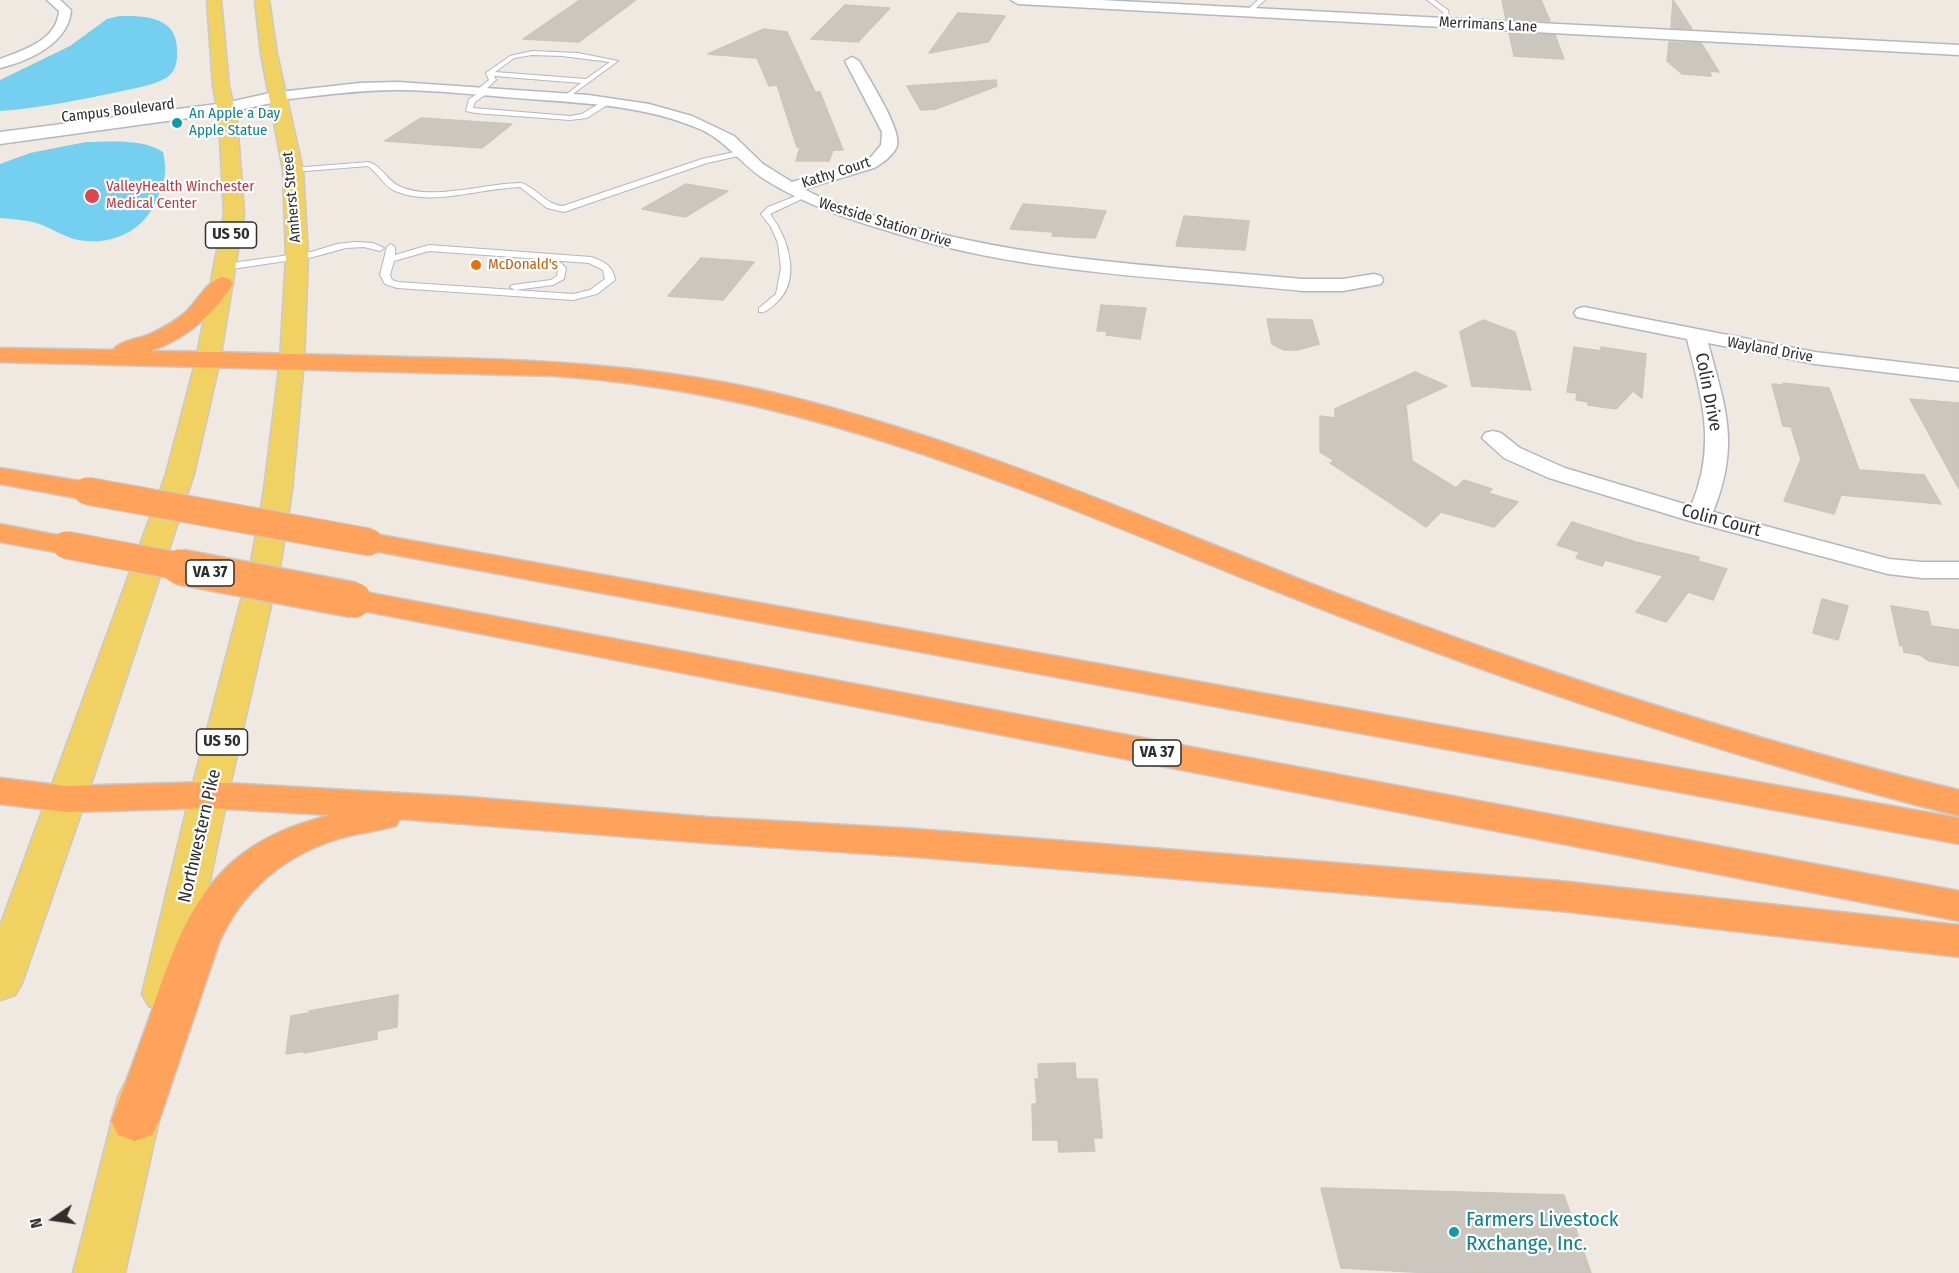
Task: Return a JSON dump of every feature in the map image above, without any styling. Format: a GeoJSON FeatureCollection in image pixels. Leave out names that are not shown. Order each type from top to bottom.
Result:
{"type":"FeatureCollection","features":[{"type":"Feature","properties":{"kind":"highway"},"geometry":{"type":"LineString","coordinates":[[60,357],[118,351],[156,341],[180,329],[197,316],[224,275]]}},
{"type":"Feature","properties":{"kind":"highway"},"geometry":{"type":"LineString","coordinates":[[0,355],[485,366],[645,377],[801,407],[889,432],[951,453],[1359,612],[1546,681],[1668,721],[1812,764],[1959,802]]}},
{"type":"Feature","properties":{"kind":"highway"},"geometry":{"type":"LineString","coordinates":[[0,476],[1959,831]]}},
{"type":"Feature","properties":{"kind":"highway","name":"VA 37"},"geometry":{"type":"LineString","coordinates":[[0,533],[1959,906]]}},
{"type":"Feature","properties":{"kind":"highway"},"geometry":{"type":"LineString","coordinates":[[0,791],[67,799],[209,795],[469,810],[707,830],[1034,853],[1560,896],[1959,941]]}},
{"type":"Feature","properties":{"kind":"highway"},"geometry":{"type":"LineString","coordinates":[[135,1121],[194,950],[215,908],[235,882],[262,859],[293,841],[326,829],[363,819],[469,810]]}},
{"type":"Feature","properties":{"kind":"main road","name":"US 50"},"geometry":{"type":"LineString","coordinates":[[0,983],[67,799],[180,474],[208,360],[234,214],[214,0]]}},
{"type":"Feature","properties":{"kind":"main road","name":"Amherst Street"},"geometry":{"type":"LineString","coordinates":[[262,0],[269,54],[293,170],[305,255],[292,361]]}},
{"type":"Feature","properties":{"kind":"main road","name":"Merrimans Lane"},"geometry":{"type":"LineString","coordinates":[[1018,0],[1959,50]]}},
{"type":"Feature","properties":{"kind":"main road","name":"Campus Boulevard"},"geometry":{"type":"LineString","coordinates":[[0,126],[279,96]]}},
{"type":"Feature","properties":{"kind":"main road","name":"Campus Boulevard"},"geometry":{"type":"LineString","coordinates":[[0,138],[224,103]]}},
{"type":"Feature","properties":{"kind":"main road","name":"Northwestern Pike"},"geometry":{"type":"LineString","coordinates":[[99,1273],[209,795],[266,562],[278,490],[292,361]]}},
{"type":"Feature","properties":{"kind":"street"},"geometry":{"type":"LineString","coordinates":[[0,64],[30,51],[59,31],[65,23],[65,10],[53,0]]}},
{"type":"Feature","properties":{"kind":"street","name":"Kathy Court"},"geometry":{"type":"LineString","coordinates":[[797,192],[868,165],[889,146],[889,132],[852,61]]}},
{"type":"Feature","properties":{"kind":"street","name":"Westside Station Drive"},"geometry":{"type":"LineString","coordinates":[[279,96],[360,87],[398,86],[566,98],[649,108],[687,119],[729,139],[757,167],[797,192],[826,206],[960,245],[1042,260],[1303,285],[1342,285],[1374,280]]}},
{"type":"Feature","properties":{"kind":"street","name":"Wayland Drive"},"geometry":{"type":"LineString","coordinates":[[1584,313],[1696,337],[1815,358],[1959,375]]}},
{"type":"Feature","properties":{"kind":"street","name":"Colin Drive"},"geometry":{"type":"LineString","coordinates":[[1696,337],[1717,426],[1718,458],[1711,490],[1699,516]]}},
{"type":"Feature","properties":{"kind":"street","name":"Colin Court"},"geometry":{"type":"LineString","coordinates":[[1493,438],[1512,453],[1557,473],[1699,516],[1888,566],[1922,570],[1959,570]]}},
{"type":"Feature","properties":{"kind":"lane"},"geometry":{"type":"LineString","coordinates":[[1247,13],[1262,0]]}},
{"type":"Feature","properties":{"kind":"lane"},"geometry":{"type":"LineString","coordinates":[[1430,0],[1446,11],[1443,23]]}},
{"type":"Feature","properties":{"kind":"lane"},"geometry":{"type":"LineString","coordinates":[[488,74],[513,56],[534,53],[602,57],[615,61],[566,98]]}},
{"type":"Feature","properties":{"kind":"lane"},"geometry":{"type":"LineString","coordinates":[[488,74],[588,81]]}},
{"type":"Feature","properties":{"kind":"lane"},"geometry":{"type":"LineString","coordinates":[[488,74],[493,80],[472,101],[469,109],[570,118],[584,116],[608,102]]}},
{"type":"Feature","properties":{"kind":"lane"},"geometry":{"type":"LineString","coordinates":[[293,170],[369,164],[375,166],[389,184],[401,190],[419,192],[439,193],[521,185],[527,187],[550,208],[564,209],[705,161],[744,152]]}},
{"type":"Feature","properties":{"kind":"lane"},"geometry":{"type":"LineString","coordinates":[[762,310],[780,295],[786,268],[782,243],[775,227],[765,214],[797,192]]}},
{"type":"Feature","properties":{"kind":"lane"},"geometry":{"type":"LineString","coordinates":[[224,275],[323,249],[370,244],[380,248]]}},
{"type":"Feature","properties":{"kind":"lane"},"geometry":{"type":"LineString","coordinates":[[359,255],[391,247],[591,260],[606,266],[610,271],[610,280],[601,290],[589,295],[573,297],[397,285],[388,282],[385,275],[391,247]]}},
{"type":"Feature","properties":{"kind":"lane"},"geometry":{"type":"LineString","coordinates":[[390,260],[429,248]]}},
{"type":"Feature","properties":{"kind":"lane"},"geometry":{"type":"LineString","coordinates":[[441,249],[450,253],[552,262],[563,270],[561,277],[553,282],[468,290]]}},
{"type":"Feature","properties":{"kind":"lane"},"geometry":{"type":"LineString","coordinates":[[305,255],[321,258],[340,256]]}},
{"type":"Feature","properties":{"kind":"water"},"geometry":{"type":"Polygon","coordinates":[[[119,16],[151,18],[160,21],[173,32],[177,61],[169,76],[155,83],[118,92],[45,106],[0,111],[0,80],[70,46],[107,19],[119,16]]]}},
{"type":"Feature","properties":{"kind":"water"},"geometry":{"type":"Polygon","coordinates":[[[86,142],[136,143],[163,152],[165,173],[163,185],[154,205],[140,224],[108,240],[83,241],[37,223],[0,218],[0,164],[30,153],[86,142]]]}},
{"type":"Feature","properties":{"kind":"building"},"geometry":{"type":"Polygon","coordinates":[[[580,0],[636,0],[579,42],[523,39],[580,0]]]}},
{"type":"Feature","properties":{"kind":"building"},"geometry":{"type":"Polygon","coordinates":[[[1502,0],[1541,0],[1550,21],[1506,19],[1502,0]]]}},
{"type":"Feature","properties":{"kind":"building"},"geometry":{"type":"Polygon","coordinates":[[[1673,0],[1692,29],[1671,28],[1673,0]]]}},
{"type":"Feature","properties":{"kind":"building"},"geometry":{"type":"Polygon","coordinates":[[[845,5],[890,8],[858,42],[811,39],[845,5]]]}},
{"type":"Feature","properties":{"kind":"building"},"geometry":{"type":"Polygon","coordinates":[[[958,13],[1005,16],[988,42],[929,53],[958,13]]]}},
{"type":"Feature","properties":{"kind":"building"},"geometry":{"type":"Polygon","coordinates":[[[764,29],[787,32],[815,92],[820,92],[843,150],[833,150],[829,161],[796,161],[800,147],[797,147],[777,85],[769,86],[757,58],[708,54],[764,29]]]}},
{"type":"Feature","properties":{"kind":"building"},"geometry":{"type":"Polygon","coordinates":[[[1509,33],[1555,35],[1564,59],[1514,56],[1509,33]]]}},
{"type":"Feature","properties":{"kind":"building"},"geometry":{"type":"Polygon","coordinates":[[[1669,42],[1701,43],[1719,72],[1710,71],[1711,76],[1682,74],[1667,61],[1669,42]]]}},
{"type":"Feature","properties":{"kind":"building"},"geometry":{"type":"Polygon","coordinates":[[[996,80],[997,86],[936,109],[921,110],[907,86],[996,80]]]}},
{"type":"Feature","properties":{"kind":"building"},"geometry":{"type":"Polygon","coordinates":[[[421,118],[512,124],[482,148],[385,141],[421,118]]]}},
{"type":"Feature","properties":{"kind":"building"},"geometry":{"type":"Polygon","coordinates":[[[686,184],[728,191],[685,217],[642,209],[686,184]]]}},
{"type":"Feature","properties":{"kind":"building"},"geometry":{"type":"Polygon","coordinates":[[[1023,204],[1106,211],[1095,238],[1052,236],[1053,232],[1010,229],[1023,204]]]}},
{"type":"Feature","properties":{"kind":"building"},"geometry":{"type":"Polygon","coordinates":[[[1184,216],[1249,221],[1245,250],[1176,246],[1184,216]]]}},
{"type":"Feature","properties":{"kind":"building"},"geometry":{"type":"Polygon","coordinates":[[[701,258],[754,262],[723,300],[668,296],[701,258]]]}},
{"type":"Feature","properties":{"kind":"building"},"geometry":{"type":"Polygon","coordinates":[[[1101,305],[1146,308],[1140,339],[1106,335],[1107,331],[1097,331],[1101,305]]]}},
{"type":"Feature","properties":{"kind":"building"},"geometry":{"type":"Polygon","coordinates":[[[1267,319],[1312,320],[1319,344],[1297,350],[1284,350],[1272,344],[1267,319]]]}},
{"type":"Feature","properties":{"kind":"building"},"geometry":{"type":"Polygon","coordinates":[[[1483,320],[1515,332],[1531,390],[1472,386],[1460,332],[1483,320]]]}},
{"type":"Feature","properties":{"kind":"building"},"geometry":{"type":"Polygon","coordinates":[[[1574,347],[1601,351],[1601,347],[1646,354],[1642,398],[1633,391],[1616,409],[1588,405],[1588,402],[1576,400],[1577,393],[1567,392],[1574,347]]]}},
{"type":"Feature","properties":{"kind":"building"},"geometry":{"type":"Polygon","coordinates":[[[1415,372],[1447,386],[1406,405],[1412,461],[1456,488],[1464,480],[1492,489],[1488,493],[1518,502],[1494,527],[1441,512],[1426,527],[1330,463],[1335,461],[1320,452],[1320,416],[1335,418],[1335,409],[1415,372]]]}},
{"type":"Feature","properties":{"kind":"building"},"geometry":{"type":"Polygon","coordinates":[[[1783,383],[1829,388],[1859,470],[1924,475],[1941,504],[1841,495],[1834,514],[1784,501],[1801,459],[1791,427],[1783,426],[1772,384],[1784,385],[1783,383]]]}},
{"type":"Feature","properties":{"kind":"building"},"geometry":{"type":"Polygon","coordinates":[[[1910,399],[1959,403],[1959,489],[1910,399]]]}},
{"type":"Feature","properties":{"kind":"building"},"geometry":{"type":"Polygon","coordinates":[[[1572,522],[1636,542],[1699,557],[1698,561],[1727,569],[1713,600],[1688,592],[1666,622],[1636,612],[1663,576],[1605,560],[1602,566],[1576,558],[1579,552],[1557,545],[1572,522]]]}},
{"type":"Feature","properties":{"kind":"building"},"geometry":{"type":"Polygon","coordinates":[[[1822,599],[1848,606],[1838,640],[1813,633],[1822,599]]]}},
{"type":"Feature","properties":{"kind":"building"},"geometry":{"type":"Polygon","coordinates":[[[1891,606],[1928,612],[1931,626],[1959,630],[1959,666],[1929,661],[1920,655],[1904,652],[1903,646],[1900,646],[1891,606]]]}},
{"type":"Feature","properties":{"kind":"building"},"geometry":{"type":"Polygon","coordinates":[[[398,995],[397,1027],[377,1031],[377,1039],[304,1053],[305,1051],[286,1054],[291,1016],[398,995]]]}},
{"type":"Feature","properties":{"kind":"building"},"geometry":{"type":"Polygon","coordinates":[[[1075,1063],[1076,1079],[1097,1079],[1102,1138],[1093,1138],[1095,1151],[1059,1152],[1058,1140],[1033,1140],[1032,1104],[1037,1104],[1035,1079],[1039,1079],[1038,1064],[1075,1063]]]}},
{"type":"Feature","properties":{"kind":"building","name":"Farmers Livestock Rxchange, Inc."},"geometry":{"type":"Polygon","coordinates":[[[1321,1188],[1564,1195],[1591,1273],[1431,1273],[1341,1268],[1321,1188]]]}},
{"type":"Feature","properties":{"kind":"place","name":"An Apple a Day Apple Statue"},"geometry":{"type":"Point","coordinates":[177,123]}},
{"type":"Feature","properties":{"kind":"place","name":"ValleyHealth Winchester Medical Center"},"geometry":{"type":"Point","coordinates":[92,196]}},
{"type":"Feature","properties":{"kind":"place","name":"McDonald's"},"geometry":{"type":"Point","coordinates":[476,265]}},
{"type":"Feature","properties":{"kind":"place","name":"Farmers Livestock Rxchange, Inc."},"geometry":{"type":"Point","coordinates":[1454,1232]}}]}
